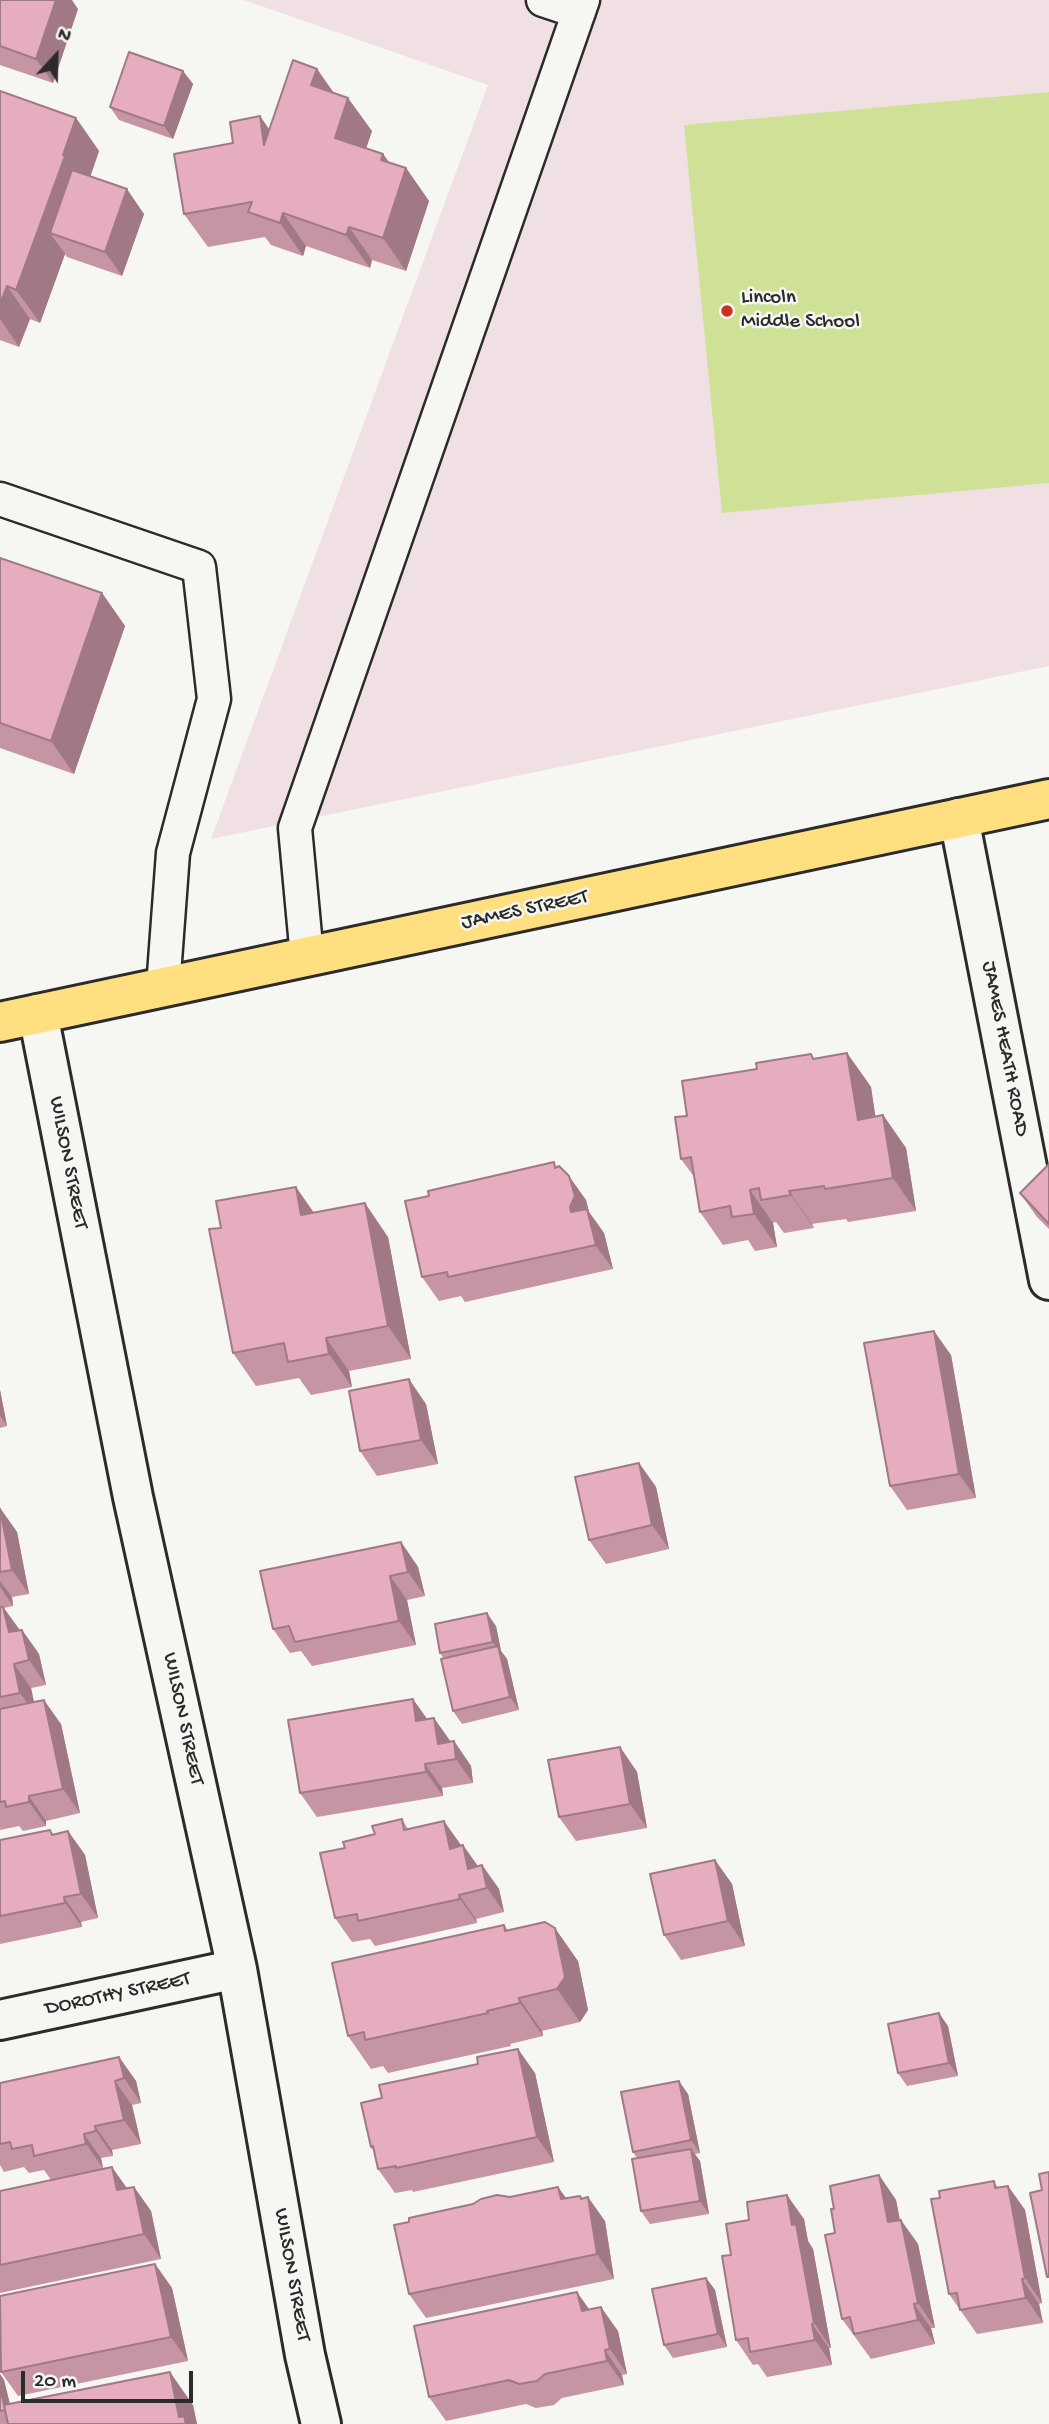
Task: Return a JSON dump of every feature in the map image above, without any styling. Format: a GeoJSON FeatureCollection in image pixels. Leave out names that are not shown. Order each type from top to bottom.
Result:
{"type":"FeatureCollection","features":[{"type":"Feature","properties":{"kind":"main road","name":"JAMES STREET"},"geometry":{"type":"LineString","coordinates":[[0,1022],[1049,799]]}},
{"type":"Feature","properties":{"kind":"street","name":"JAMES HEATH ROAD"},"geometry":{"type":"LineString","coordinates":[[960,818],[1049,1280]]}},
{"type":"Feature","properties":{"kind":"street","name":"WILSON STREET"},"geometry":{"type":"LineString","coordinates":[[38,1014],[133,1497],[237,1969],[305,2355],[321,2424]]}},
{"type":"Feature","properties":{"kind":"street","name":"DOROTHY STREET"},"geometry":{"type":"LineString","coordinates":[[0,2020],[237,1969]]}},
{"type":"Feature","properties":{"kind":"lane"},"geometry":{"type":"LineString","coordinates":[[307,957],[295,828],[581,6],[543,0]]}},
{"type":"Feature","properties":{"kind":"lane"},"geometry":{"type":"LineString","coordinates":[[0,499],[199,568],[214,699],[173,853],[163,988]]}},
{"type":"Feature","properties":{"kind":"shaded area","name":"Lincoln Middle School"},"geometry":{"type":"Polygon","coordinates":[[[244,0],[1049,0],[1049,666],[211,839],[488,85],[244,0]]]}},
{"type":"Feature","properties":{"kind":"green space"},"geometry":{"type":"Polygon","coordinates":[[[1049,92],[1049,483],[722,513],[684,125],[1049,92]]]}},
{"type":"Feature","properties":{"kind":"building"},"geometry":{"type":"Polygon","coordinates":[[[0,0],[56,0],[36,59],[0,46],[0,0]]]}},
{"type":"Feature","properties":{"kind":"building"},"geometry":{"type":"Polygon","coordinates":[[[129,52],[183,71],[164,126],[110,107],[129,52]]]}},
{"type":"Feature","properties":{"kind":"building"},"geometry":{"type":"Polygon","coordinates":[[[293,60],[317,69],[311,85],[348,98],[335,138],[383,154],[381,160],[406,168],[383,238],[349,227],[346,235],[283,213],[280,223],[248,212],[252,202],[184,214],[174,154],[233,143],[230,122],[260,116],[264,145],[293,60]]]}},
{"type":"Feature","properties":{"kind":"building"},"geometry":{"type":"Polygon","coordinates":[[[0,91],[76,118],[63,155],[65,156],[16,290],[7,286],[0,304],[0,91]]]}},
{"type":"Feature","properties":{"kind":"building"},"geometry":{"type":"Polygon","coordinates":[[[72,170],[127,189],[105,252],[50,233],[72,170]]]}},
{"type":"Feature","properties":{"kind":"building"},"geometry":{"type":"Polygon","coordinates":[[[0,558],[102,593],[51,741],[0,723],[0,558]]]}},
{"type":"Feature","properties":{"kind":"building"},"geometry":{"type":"Polygon","coordinates":[[[847,1053],[858,1120],[883,1115],[893,1178],[825,1189],[824,1186],[789,1191],[791,1195],[761,1200],[759,1188],[750,1190],[754,1214],[732,1217],[730,1206],[700,1212],[691,1157],[681,1159],[675,1117],[687,1116],[682,1081],[757,1069],[756,1063],[811,1054],[813,1059],[847,1053]]]}},
{"type":"Feature","properties":{"kind":"building"},"geometry":{"type":"Polygon","coordinates":[[[554,1162],[555,1168],[559,1166],[569,1176],[575,1196],[570,1207],[571,1212],[587,1209],[596,1245],[448,1277],[447,1272],[422,1277],[405,1201],[429,1196],[428,1191],[554,1162]]]}},
{"type":"Feature","properties":{"kind":"building"},"geometry":{"type":"Polygon","coordinates":[[[1049,1164],[1049,1224],[1020,1193],[1049,1164]]]}},
{"type":"Feature","properties":{"kind":"building"},"geometry":{"type":"Polygon","coordinates":[[[296,1187],[301,1215],[365,1203],[388,1326],[326,1338],[329,1354],[288,1362],[284,1343],[233,1353],[209,1229],[221,1228],[216,1201],[296,1187]]]}},
{"type":"Feature","properties":{"kind":"building"},"geometry":{"type":"Polygon","coordinates":[[[934,1331],[959,1474],[890,1486],[864,1343],[934,1331]]]}},
{"type":"Feature","properties":{"kind":"building"},"geometry":{"type":"Polygon","coordinates":[[[409,1379],[421,1440],[360,1451],[349,1391],[409,1379]]]}},
{"type":"Feature","properties":{"kind":"building"},"geometry":{"type":"Polygon","coordinates":[[[639,1463],[652,1525],[589,1540],[575,1477],[639,1463]]]}},
{"type":"Feature","properties":{"kind":"building"},"geometry":{"type":"Polygon","coordinates":[[[0,1509],[12,1570],[0,1572],[0,1509]]]}},
{"type":"Feature","properties":{"kind":"building"},"geometry":{"type":"Polygon","coordinates":[[[401,1542],[408,1572],[390,1576],[399,1621],[295,1642],[289,1626],[273,1629],[260,1571],[401,1542]]]}},
{"type":"Feature","properties":{"kind":"building"},"geometry":{"type":"Polygon","coordinates":[[[0,1607],[3,1607],[9,1632],[22,1630],[29,1660],[14,1664],[20,1693],[0,1697],[0,1607]]]}},
{"type":"Feature","properties":{"kind":"building"},"geometry":{"type":"Polygon","coordinates":[[[487,1613],[493,1642],[440,1653],[435,1624],[487,1613]]]}},
{"type":"Feature","properties":{"kind":"building"},"geometry":{"type":"Polygon","coordinates":[[[498,1646],[510,1697],[453,1711],[441,1659],[498,1646]]]}},
{"type":"Feature","properties":{"kind":"building"},"geometry":{"type":"Polygon","coordinates":[[[413,1699],[416,1721],[434,1718],[438,1744],[454,1741],[456,1759],[425,1764],[426,1772],[300,1793],[288,1720],[413,1699]]]}},
{"type":"Feature","properties":{"kind":"building"},"geometry":{"type":"Polygon","coordinates":[[[44,1700],[63,1789],[29,1796],[29,1802],[6,1807],[5,1801],[0,1802],[0,1709],[44,1700]]]}},
{"type":"Feature","properties":{"kind":"building"},"geometry":{"type":"Polygon","coordinates":[[[620,1747],[630,1804],[559,1817],[548,1760],[620,1747]]]}},
{"type":"Feature","properties":{"kind":"building"},"geometry":{"type":"Polygon","coordinates":[[[402,1819],[404,1830],[444,1821],[450,1849],[463,1845],[468,1869],[482,1865],[487,1888],[459,1895],[460,1899],[358,1921],[357,1914],[335,1918],[320,1853],[345,1848],[343,1842],[375,1834],[372,1826],[402,1819]]]}},
{"type":"Feature","properties":{"kind":"building"},"geometry":{"type":"Polygon","coordinates":[[[50,1830],[52,1835],[68,1831],[81,1894],[64,1897],[65,1903],[0,1916],[0,1840],[50,1830]]]}},
{"type":"Feature","properties":{"kind":"building"},"geometry":{"type":"Polygon","coordinates":[[[715,1860],[728,1921],[664,1935],[650,1874],[715,1860]]]}},
{"type":"Feature","properties":{"kind":"building"},"geometry":{"type":"Polygon","coordinates":[[[545,1922],[555,1928],[565,1977],[557,1989],[519,1998],[520,2003],[487,2011],[488,2013],[365,2040],[364,2032],[348,2036],[332,1963],[504,1925],[505,1931],[545,1922]]]}},
{"type":"Feature","properties":{"kind":"building"},"geometry":{"type":"Polygon","coordinates":[[[939,2013],[949,2063],[898,2073],[888,2024],[939,2013]]]}},
{"type":"Feature","properties":{"kind":"building"},"geometry":{"type":"Polygon","coordinates":[[[518,2049],[537,2137],[396,2168],[378,2169],[361,2103],[382,2098],[379,2085],[478,2064],[477,2057],[518,2049]]]}},
{"type":"Feature","properties":{"kind":"building"},"geometry":{"type":"Polygon","coordinates":[[[119,2057],[124,2078],[115,2081],[124,2120],[95,2126],[96,2131],[84,2134],[86,2144],[34,2156],[32,2145],[12,2149],[10,2142],[0,2144],[0,2083],[119,2057]]]}},
{"type":"Feature","properties":{"kind":"building"},"geometry":{"type":"Polygon","coordinates":[[[679,2081],[691,2140],[633,2152],[621,2092],[679,2081]]]}},
{"type":"Feature","properties":{"kind":"building"},"geometry":{"type":"Polygon","coordinates":[[[691,2149],[700,2201],[641,2211],[632,2159],[691,2149]]]}},
{"type":"Feature","properties":{"kind":"building"},"geometry":{"type":"Polygon","coordinates":[[[112,2167],[117,2190],[134,2187],[144,2234],[0,2265],[0,2191],[112,2167]]]}},
{"type":"Feature","properties":{"kind":"building"},"geometry":{"type":"Polygon","coordinates":[[[1049,2172],[1047,2277],[1030,2193],[1042,2190],[1039,2174],[1049,2172]]]}},
{"type":"Feature","properties":{"kind":"building"},"geometry":{"type":"Polygon","coordinates":[[[879,2175],[888,2222],[901,2220],[918,2303],[914,2304],[918,2320],[854,2334],[850,2317],[842,2319],[825,2235],[835,2233],[830,2186],[879,2175]]]}},
{"type":"Feature","properties":{"kind":"building"},"geometry":{"type":"Polygon","coordinates":[[[994,2181],[995,2188],[1008,2186],[1025,2278],[1022,2279],[1026,2298],[960,2310],[957,2293],[949,2294],[931,2199],[940,2198],[939,2191],[994,2181]]]}},
{"type":"Feature","properties":{"kind":"building"},"geometry":{"type":"Polygon","coordinates":[[[558,2187],[561,2199],[588,2197],[597,2254],[409,2294],[394,2225],[409,2222],[409,2218],[473,2204],[497,2195],[510,2197],[558,2187]]]}},
{"type":"Feature","properties":{"kind":"building"},"geometry":{"type":"Polygon","coordinates":[[[787,2195],[792,2225],[796,2224],[815,2340],[750,2352],[748,2338],[736,2340],[722,2256],[731,2255],[726,2224],[749,2220],[747,2202],[787,2195]]]}},
{"type":"Feature","properties":{"kind":"building"},"geometry":{"type":"Polygon","coordinates":[[[155,2264],[171,2337],[1,2372],[0,2296],[155,2264]]]}},
{"type":"Feature","properties":{"kind":"building"},"geometry":{"type":"Polygon","coordinates":[[[706,2278],[718,2334],[664,2345],[652,2289],[706,2278]]]}},
{"type":"Feature","properties":{"kind":"building"},"geometry":{"type":"Polygon","coordinates":[[[577,2292],[582,2311],[601,2307],[610,2349],[605,2350],[607,2361],[545,2374],[537,2381],[519,2384],[509,2380],[429,2397],[414,2326],[577,2292]]]}},
{"type":"Feature","properties":{"kind":"building"},"geometry":{"type":"Polygon","coordinates":[[[170,2372],[179,2417],[184,2416],[186,2424],[8,2424],[4,2405],[170,2372]]]}},
{"type":"Feature","properties":{"kind":"building"},"geometry":{"type":"Polygon","coordinates":[[[0,2387],[5,2410],[0,2411],[0,2387]]]}},
{"type":"Feature","properties":{"kind":"place","name":"Lincoln Middle School"},"geometry":{"type":"Point","coordinates":[727,311]}}]}
